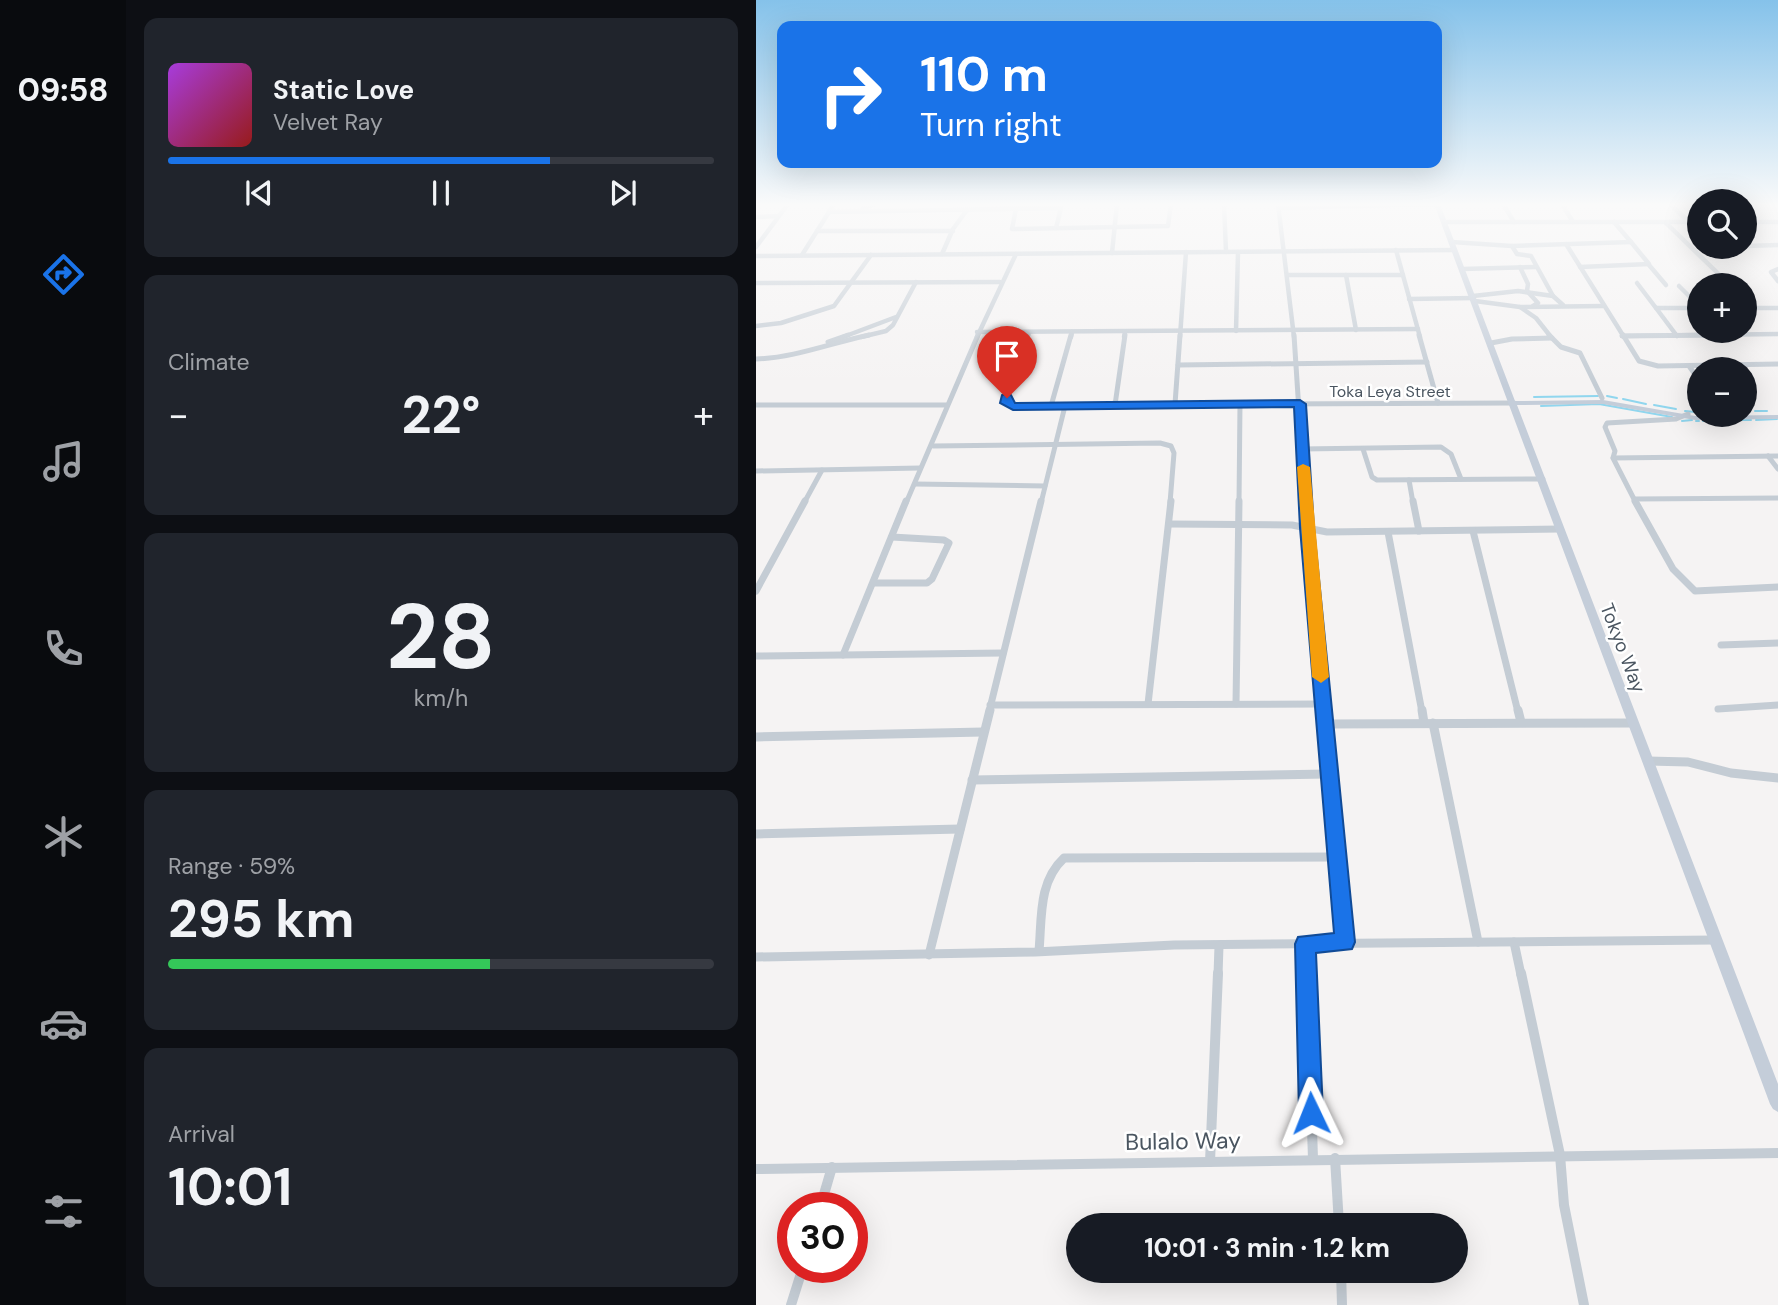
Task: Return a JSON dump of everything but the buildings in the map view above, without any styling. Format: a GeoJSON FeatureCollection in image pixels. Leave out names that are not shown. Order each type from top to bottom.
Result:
{"type":"FeatureCollection","features":[{"type":"Feature","properties":{"kind":"main road","name":"Tokyo Way"},"geometry":{"type":"LineString","coordinates":[[1460,265],[1778,1104]]}},
{"type":"Feature","properties":{"kind":"main road"},"geometry":{"type":"LineString","coordinates":[[1514,403],[1602,398],[1687,415]]}},
{"type":"Feature","properties":{"kind":"main road"},"geometry":{"type":"LineString","coordinates":[[1533,402],[1603,402],[1687,415]]}},
{"type":"Feature","properties":{"kind":"main road"},"geometry":{"type":"LineString","coordinates":[[1757,414],[1778,415]]}},
{"type":"Feature","properties":{"kind":"main road"},"geometry":{"type":"LineString","coordinates":[[1757,415],[1778,415]]}},
{"type":"Feature","properties":{"kind":"street"},"geometry":{"type":"LineString","coordinates":[[756,326],[781,323],[834,306],[864,265]]}},
{"type":"Feature","properties":{"kind":"street"},"geometry":{"type":"LineString","coordinates":[[843,655],[920,468],[933,446],[946,405],[976,332],[1010,265]]}},
{"type":"Feature","properties":{"kind":"street"},"geometry":{"type":"LineString","coordinates":[[1175,404],[1185,265]]}},
{"type":"Feature","properties":{"kind":"street"},"geometry":{"type":"LineString","coordinates":[[1236,331],[1238,265]]}},
{"type":"Feature","properties":{"kind":"street"},"geometry":{"type":"LineString","coordinates":[[1287,265],[1327,774],[1345,942]]}},
{"type":"Feature","properties":{"kind":"street"},"geometry":{"type":"LineString","coordinates":[[1400,265],[1438,403]]}},
{"type":"Feature","properties":{"kind":"street"},"geometry":{"type":"LineString","coordinates":[[1666,285],[1649,265],[1580,267],[1634,357],[1644,363],[1687,366]]}},
{"type":"Feature","properties":{"kind":"street"},"geometry":{"type":"LineString","coordinates":[[1520,267],[1528,284],[1527,291]]}},
{"type":"Feature","properties":{"kind":"street"},"geometry":{"type":"LineString","coordinates":[[1462,269],[1536,267],[1553,296],[1563,306]]}},
{"type":"Feature","properties":{"kind":"street"},"geometry":{"type":"LineString","coordinates":[[1778,270],[1771,271],[1778,281]]}},
{"type":"Feature","properties":{"kind":"street"},"geometry":{"type":"LineString","coordinates":[[1288,275],[1403,275]]}},
{"type":"Feature","properties":{"kind":"street"},"geometry":{"type":"LineString","coordinates":[[1346,275],[1356,330]]}},
{"type":"Feature","properties":{"kind":"street"},"geometry":{"type":"LineString","coordinates":[[811,348],[883,332],[890,328],[916,282]]}},
{"type":"Feature","properties":{"kind":"street"},"geometry":{"type":"LineString","coordinates":[[756,283],[1000,282]]}},
{"type":"Feature","properties":{"kind":"street"},"geometry":{"type":"LineString","coordinates":[[1637,283],[1677,336]]}},
{"type":"Feature","properties":{"kind":"street"},"geometry":{"type":"LineString","coordinates":[[1679,286],[1687,294]]}},
{"type":"Feature","properties":{"kind":"street"},"geometry":{"type":"LineString","coordinates":[[1409,299],[1474,299],[1527,291],[1553,296]]}},
{"type":"Feature","properties":{"kind":"street"},"geometry":{"type":"LineString","coordinates":[[1527,291],[1538,303],[1531,307]]}},
{"type":"Feature","properties":{"kind":"street"},"geometry":{"type":"LineString","coordinates":[[1474,299],[1520,307],[1603,306]]}},
{"type":"Feature","properties":{"kind":"street"},"geometry":{"type":"LineString","coordinates":[[1520,307],[1536,315],[1543,330],[1566,352],[1580,353],[1602,398]]}},
{"type":"Feature","properties":{"kind":"street"},"geometry":{"type":"LineString","coordinates":[[1656,308],[1687,307]]}},
{"type":"Feature","properties":{"kind":"street"},"geometry":{"type":"LineString","coordinates":[[1757,308],[1778,308]]}},
{"type":"Feature","properties":{"kind":"street"},"geometry":{"type":"LineString","coordinates":[[756,359],[784,358],[896,317]]}},
{"type":"Feature","properties":{"kind":"street"},"geometry":{"type":"LineString","coordinates":[[976,332],[1418,329]]}},
{"type":"Feature","properties":{"kind":"street","name":"Toka Leya Street"},"geometry":{"type":"LineString","coordinates":[[1029,332],[1006,403],[1013,406],[1514,403]]}},
{"type":"Feature","properties":{"kind":"street"},"geometry":{"type":"LineString","coordinates":[[1051,406],[1072,332]]}},
{"type":"Feature","properties":{"kind":"street"},"geometry":{"type":"LineString","coordinates":[[1115,405],[1125,332]]}},
{"type":"Feature","properties":{"kind":"street"},"geometry":{"type":"LineString","coordinates":[[1622,336],[1777,335]]}},
{"type":"Feature","properties":{"kind":"street"},"geometry":{"type":"LineString","coordinates":[[1491,343],[1512,338],[1552,338]]}},
{"type":"Feature","properties":{"kind":"street"},"geometry":{"type":"LineString","coordinates":[[1178,365],[1427,362]]}},
{"type":"Feature","properties":{"kind":"street"},"geometry":{"type":"LineString","coordinates":[[1757,364],[1778,364]]}},
{"type":"Feature","properties":{"kind":"street"},"geometry":{"type":"LineString","coordinates":[[1236,704],[1240,404]]}},
{"type":"Feature","properties":{"kind":"street"},"geometry":{"type":"LineString","coordinates":[[756,405],[946,405]]}},
{"type":"Feature","properties":{"kind":"street"},"geometry":{"type":"LineString","coordinates":[[929,954],[1065,406]]}},
{"type":"Feature","properties":{"kind":"street"},"geometry":{"type":"LineString","coordinates":[[1687,415],[1609,422],[1605,427],[1615,451],[1613,458],[1640,513],[1673,569],[1695,591],[1778,587]]}},
{"type":"Feature","properties":{"kind":"street"},"geometry":{"type":"LineString","coordinates":[[933,446],[1160,443],[1171,446],[1174,453],[1169,524],[1148,704]]}},
{"type":"Feature","properties":{"kind":"street"},"geometry":{"type":"LineString","coordinates":[[1302,449],[1445,448],[1451,454],[1461,479]]}},
{"type":"Feature","properties":{"kind":"street"},"geometry":{"type":"LineString","coordinates":[[1363,449],[1374,479],[1543,479]]}},
{"type":"Feature","properties":{"kind":"street"},"geometry":{"type":"LineString","coordinates":[[1768,456],[1778,469]]}},
{"type":"Feature","properties":{"kind":"street"},"geometry":{"type":"LineString","coordinates":[[1613,458],[1778,456]]}},
{"type":"Feature","properties":{"kind":"street"},"geometry":{"type":"LineString","coordinates":[[756,471],[920,468]]}},
{"type":"Feature","properties":{"kind":"street"},"geometry":{"type":"LineString","coordinates":[[756,591],[822,470]]}},
{"type":"Feature","properties":{"kind":"street"},"geometry":{"type":"LineString","coordinates":[[1409,480],[1419,531]]}},
{"type":"Feature","properties":{"kind":"street"},"geometry":{"type":"LineString","coordinates":[[915,484],[1045,485]]}},
{"type":"Feature","properties":{"kind":"street"},"geometry":{"type":"LineString","coordinates":[[1635,499],[1778,498]]}},
{"type":"Feature","properties":{"kind":"street"},"geometry":{"type":"LineString","coordinates":[[1169,524],[1307,528],[1327,532],[1560,529]]}},
{"type":"Feature","properties":{"kind":"street"},"geometry":{"type":"LineString","coordinates":[[1473,531],[1521,722]]}},
{"type":"Feature","properties":{"kind":"street"},"geometry":{"type":"LineString","coordinates":[[1388,532],[1478,942]]}},
{"type":"Feature","properties":{"kind":"street"},"geometry":{"type":"LineString","coordinates":[[874,583],[927,583],[932,579],[949,543],[944,540],[892,537]]}},
{"type":"Feature","properties":{"kind":"street"},"geometry":{"type":"LineString","coordinates":[[1721,645],[1778,643]]}},
{"type":"Feature","properties":{"kind":"street"},"geometry":{"type":"LineString","coordinates":[[756,656],[1003,653]]}},
{"type":"Feature","properties":{"kind":"street"},"geometry":{"type":"LineString","coordinates":[[990,705],[1323,704]]}},
{"type":"Feature","properties":{"kind":"street"},"geometry":{"type":"LineString","coordinates":[[1718,709],[1778,705]]}},
{"type":"Feature","properties":{"kind":"street"},"geometry":{"type":"LineString","coordinates":[[1325,724],[1633,723]]}},
{"type":"Feature","properties":{"kind":"street"},"geometry":{"type":"LineString","coordinates":[[756,737],[983,732]]}},
{"type":"Feature","properties":{"kind":"street"},"geometry":{"type":"LineString","coordinates":[[1647,761],[1688,762],[1731,773],[1778,778]]}},
{"type":"Feature","properties":{"kind":"street"},"geometry":{"type":"LineString","coordinates":[[972,780],[1327,774]]}},
{"type":"Feature","properties":{"kind":"street"},"geometry":{"type":"LineString","coordinates":[[756,834],[960,829]]}},
{"type":"Feature","properties":{"kind":"street"},"geometry":{"type":"LineString","coordinates":[[1039,951],[1046,879],[1052,866],[1064,858],[1337,857]]}},
{"type":"Feature","properties":{"kind":"street"},"geometry":{"type":"LineString","coordinates":[[756,957],[1345,942],[1715,940]]}},
{"type":"Feature","properties":{"kind":"street"},"geometry":{"type":"LineString","coordinates":[[1514,942],[1560,1155],[1564,1205],[1584,1305]]}},
{"type":"Feature","properties":{"kind":"street"},"geometry":{"type":"LineString","coordinates":[[1306,944],[1313,1159]]}},
{"type":"Feature","properties":{"kind":"street"},"geometry":{"type":"LineString","coordinates":[[1210,1162],[1219,946]]}},
{"type":"Feature","properties":{"kind":"street","name":"Bulalo Way"},"geometry":{"type":"LineString","coordinates":[[756,1169],[1778,1153]]}},
{"type":"Feature","properties":{"kind":"street"},"geometry":{"type":"LineString","coordinates":[[1335,1158],[1338,1213]]}},
{"type":"Feature","properties":{"kind":"street"},"geometry":{"type":"LineString","coordinates":[[825,1192],[832,1167]]}},
{"type":"Feature","properties":{"kind":"street"},"geometry":{"type":"LineString","coordinates":[[791,1305],[798,1283]]}},
{"type":"Feature","properties":{"kind":"street"},"geometry":{"type":"LineString","coordinates":[[1341,1283],[1342,1305]]}},
{"type":"Feature","properties":{"kind":"waterway"},"geometry":{"type":"LineString","coordinates":[[1534,397],[1598,396]]}},
{"type":"Feature","properties":{"kind":"waterway"},"geometry":{"type":"LineString","coordinates":[[1607,396],[1617,398]]}},
{"type":"Feature","properties":{"kind":"waterway"},"geometry":{"type":"LineString","coordinates":[[1623,399],[1646,404]]}},
{"type":"Feature","properties":{"kind":"waterway"},"geometry":{"type":"LineString","coordinates":[[1541,406],[1599,404],[1672,417]]}},
{"type":"Feature","properties":{"kind":"waterway"},"geometry":{"type":"LineString","coordinates":[[1654,405],[1676,409]]}},
{"type":"Feature","properties":{"kind":"waterway"},"geometry":{"type":"LineString","coordinates":[[1757,411],[1767,411]]}},
{"type":"Feature","properties":{"kind":"waterway"},"geometry":{"type":"LineString","coordinates":[[1757,420],[1777,419]]}},
{"type":"Feature","properties":{"kind":"waterway"},"geometry":{"type":"LineString","coordinates":[[1682,421],[1687,420]]}},
{"type":"Feature","properties":{"kind":"slow traffic"},"geometry":{"type":"LineString","coordinates":[[1303,467],[1321,677]]}},
{"type":"Feature","properties":{"kind":"route"},"geometry":{"type":"LineString","coordinates":[[1007,398],[1006,403],[1013,406],[1300,404],[1327,774],[1345,942],[1306,944],[1311,1113]]}}]}
